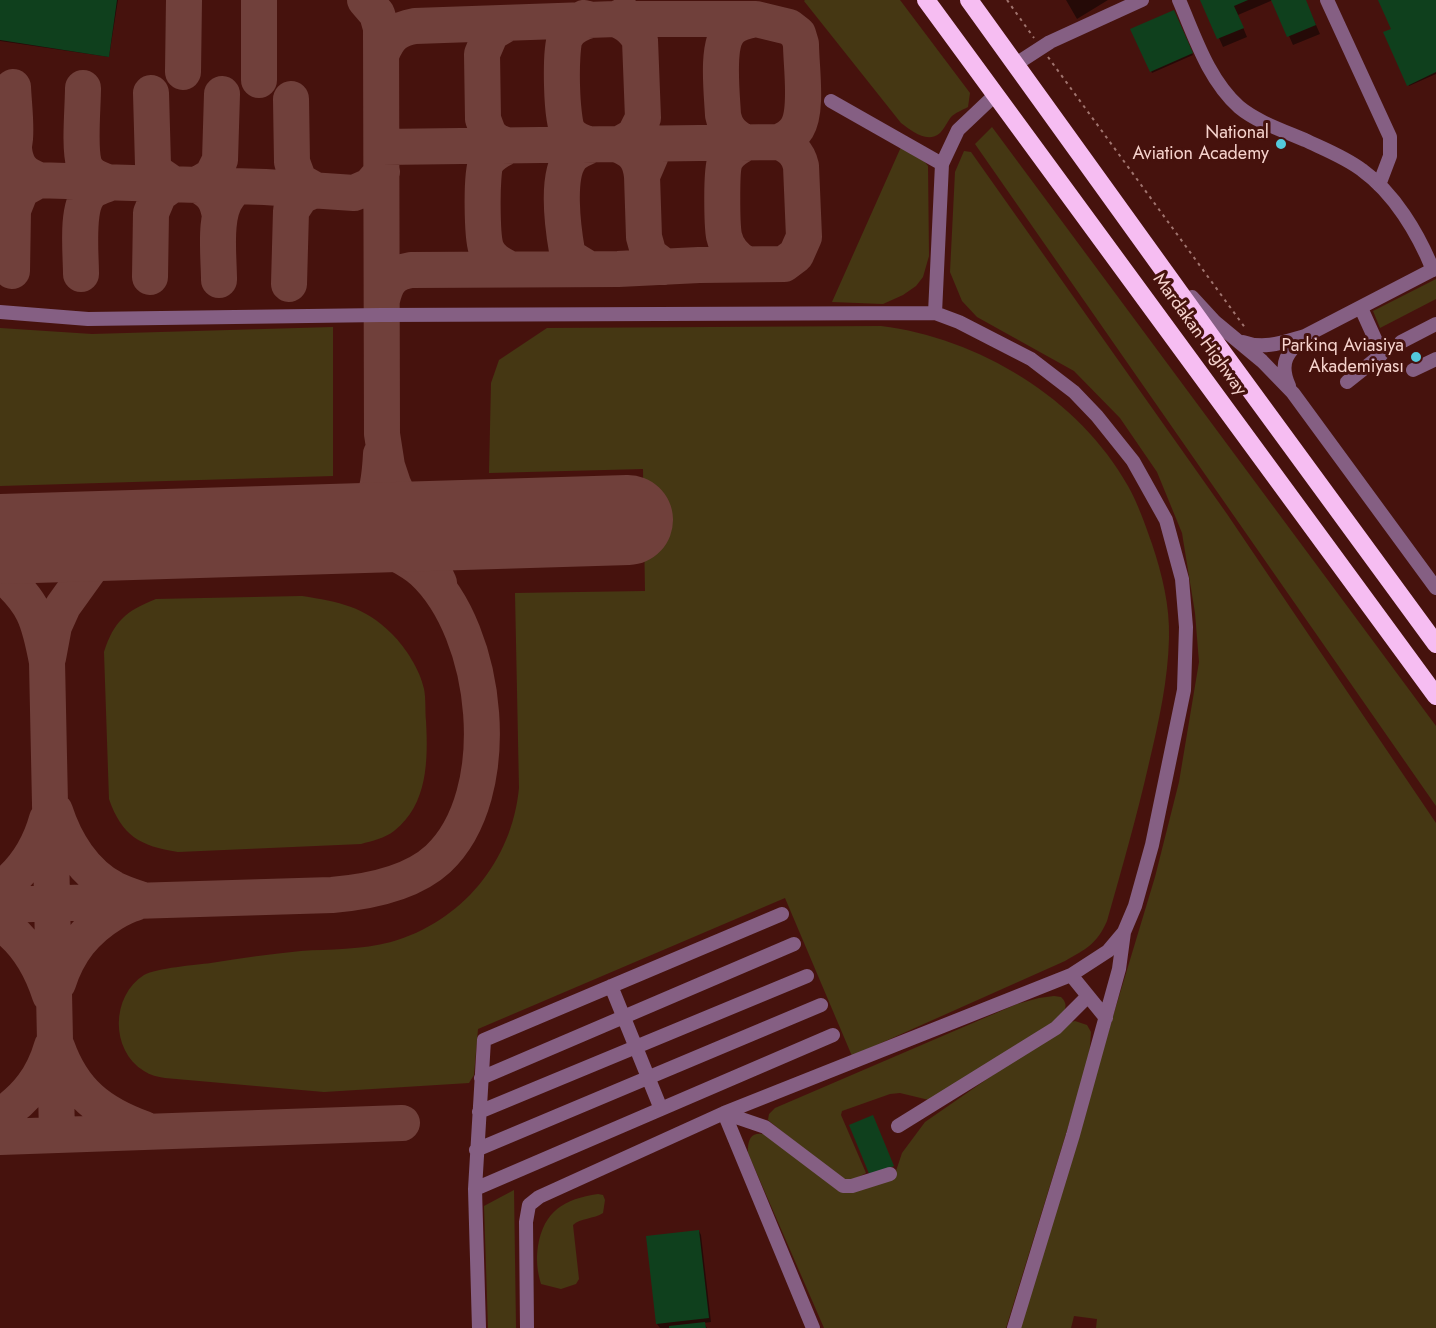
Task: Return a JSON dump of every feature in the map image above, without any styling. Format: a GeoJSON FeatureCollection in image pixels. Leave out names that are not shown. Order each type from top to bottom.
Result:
{"type":"FeatureCollection","features":[{"type":"Feature","properties":{"kind":"highway","name":"Mardakan Highway"},"geometry":{"type":"LineString","coordinates":[[926,0],[1436,696]]}},
{"type":"Feature","properties":{"kind":"highway","name":"Mardakan Highway"},"geometry":{"type":"LineString","coordinates":[[969,0],[1436,644]]}},
{"type":"Feature","properties":{"kind":"street"},"geometry":{"type":"LineString","coordinates":[[1016,64],[1073,30],[1142,0]]}},
{"type":"Feature","properties":{"kind":"street"},"geometry":{"type":"LineString","coordinates":[[1179,0],[1209,68],[1223,90],[1241,108],[1262,121],[1327,150],[1361,169],[1379,185],[1408,222],[1434,269],[1305,336],[1278,344],[1258,346],[1236,339]]}},
{"type":"Feature","properties":{"kind":"street"},"geometry":{"type":"LineString","coordinates":[[1327,0],[1390,137],[1390,156],[1379,185]]}},
{"type":"Feature","properties":{"kind":"street"},"geometry":{"type":"LineString","coordinates":[[935,314],[942,164],[958,130],[996,94]]}},
{"type":"Feature","properties":{"kind":"street"},"geometry":{"type":"LineString","coordinates":[[831,101],[942,164]]}},
{"type":"Feature","properties":{"kind":"street"},"geometry":{"type":"LineString","coordinates":[[1142,239],[1207,315],[1262,361],[1293,393],[1436,588]]}},
{"type":"Feature","properties":{"kind":"street"},"geometry":{"type":"LineString","coordinates":[[1347,382],[1381,355],[1361,308]]}},
{"type":"Feature","properties":{"kind":"street"},"geometry":{"type":"LineString","coordinates":[[0,312],[88,319],[382,315],[935,314],[959,322],[1031,359],[1074,392],[1133,461],[1166,520],[1182,579],[1186,627],[1184,690],[1152,845],[1135,906],[1124,932],[1119,969],[1106,1018],[1014,1328]]}},
{"type":"Feature","properties":{"kind":"street"},"geometry":{"type":"LineString","coordinates":[[1401,342],[1436,324]]}},
{"type":"Feature","properties":{"kind":"street"},"geometry":{"type":"LineString","coordinates":[[1293,393],[1287,381],[1284,363],[1291,349],[1305,336]]}},
{"type":"Feature","properties":{"kind":"street"},"geometry":{"type":"LineString","coordinates":[[1413,370],[1436,359]]}},
{"type":"Feature","properties":{"kind":"street"},"geometry":{"type":"LineString","coordinates":[[478,1328],[475,1189],[484,1040],[782,914]]}},
{"type":"Feature","properties":{"kind":"street"},"geometry":{"type":"LineString","coordinates":[[527,1328],[526,1222],[529,1205],[540,1197],[724,1113],[1071,975],[1108,951],[1124,932]]}},
{"type":"Feature","properties":{"kind":"street"},"geometry":{"type":"LineString","coordinates":[[481,1078],[794,944]]}},
{"type":"Feature","properties":{"kind":"street"},"geometry":{"type":"LineString","coordinates":[[1071,975],[1106,1018]]}},
{"type":"Feature","properties":{"kind":"street"},"geometry":{"type":"LineString","coordinates":[[479,1112],[807,976]]}},
{"type":"Feature","properties":{"kind":"street"},"geometry":{"type":"LineString","coordinates":[[611,986],[661,1109]]}},
{"type":"Feature","properties":{"kind":"street"},"geometry":{"type":"LineString","coordinates":[[898,1126],[1056,1028],[1088,996]]}},
{"type":"Feature","properties":{"kind":"street"},"geometry":{"type":"LineString","coordinates":[[476,1150],[820,1005]]}},
{"type":"Feature","properties":{"kind":"street"},"geometry":{"type":"LineString","coordinates":[[475,1189],[834,1035]]}},
{"type":"Feature","properties":{"kind":"street"},"geometry":{"type":"LineString","coordinates":[[724,1113],[765,1127],[843,1186],[852,1186],[890,1174]]}},
{"type":"Feature","properties":{"kind":"street"},"geometry":{"type":"LineString","coordinates":[[724,1113],[813,1328]]}},
{"type":"Feature","properties":{"kind":"path"},"geometry":{"type":"LineString","coordinates":[[1007,0],[1258,346]]}},
{"type":"Feature","properties":{"kind":"shaded area"},"geometry":{"type":"Polygon","coordinates":[[[805,0],[900,0],[970,93],[968,107],[953,116],[942,131],[935,136],[925,137],[910,129],[901,123],[805,0]]]}},
{"type":"Feature","properties":{"kind":"shaded area"},"geometry":{"type":"Polygon","coordinates":[[[992,127],[1436,726],[1436,806],[975,144],[992,127]]]}},
{"type":"Feature","properties":{"kind":"shaded area"},"geometry":{"type":"Polygon","coordinates":[[[901,147],[928,166],[929,256],[923,277],[916,286],[903,295],[883,304],[832,302],[901,147]]]}},
{"type":"Feature","properties":{"kind":"shaded area"},"geometry":{"type":"Polygon","coordinates":[[[964,151],[971,152],[1227,514],[1436,823],[1436,1328],[1096,1328],[1097,1319],[1074,1316],[1071,1328],[1019,1328],[1155,877],[1179,782],[1199,662],[1195,613],[1182,533],[1157,472],[1120,418],[1074,371],[977,317],[962,301],[950,272],[955,172],[964,151]]]}},
{"type":"Feature","properties":{"kind":"shaded area"},"geometry":{"type":"Polygon","coordinates":[[[1436,279],[1436,299],[1380,328],[1373,311],[1436,279]]]}},
{"type":"Feature","properties":{"kind":"shaded area"},"geometry":{"type":"Polygon","coordinates":[[[881,326],[917,333],[954,344],[989,359],[1023,378],[1054,400],[1107,454],[1132,493],[1152,544],[1167,602],[1169,638],[1165,685],[1153,747],[1129,842],[1107,921],[1095,941],[1065,961],[852,1056],[785,898],[478,1029],[474,1075],[469,1083],[324,1092],[165,1078],[146,1072],[133,1062],[120,1037],[119,1023],[125,996],[133,984],[144,975],[167,969],[267,955],[380,945],[417,933],[440,920],[461,904],[494,864],[506,840],[519,788],[515,593],[645,591],[643,469],[489,473],[491,383],[499,360],[547,328],[881,326]]]}},
{"type":"Feature","properties":{"kind":"shaded area"},"geometry":{"type":"Polygon","coordinates":[[[333,327],[333,476],[0,486],[0,328],[92,334],[333,327]]]}},
{"type":"Feature","properties":{"kind":"shaded area"},"geometry":{"type":"Polygon","coordinates":[[[302,596],[339,603],[361,611],[382,625],[412,660],[424,689],[427,736],[424,780],[414,808],[405,820],[387,836],[361,844],[178,852],[153,846],[134,837],[120,822],[109,799],[104,652],[112,632],[122,618],[156,599],[302,596]]]}},
{"type":"Feature","properties":{"kind":"shaded area"},"geometry":{"type":"Polygon","coordinates":[[[1054,996],[1061,997],[1066,1005],[1060,1018],[929,1100],[900,1093],[890,1094],[842,1111],[841,1115],[866,1173],[851,1181],[842,1180],[768,1120],[769,1114],[775,1108],[1017,1004],[1054,996]]]}},
{"type":"Feature","properties":{"kind":"shaded area"},"geometry":{"type":"Polygon","coordinates":[[[1075,1021],[1087,1025],[1091,1032],[1089,1059],[1006,1328],[824,1328],[748,1153],[751,1137],[763,1134],[774,1137],[836,1189],[850,1192],[865,1189],[894,1177],[902,1153],[925,1122],[1068,1023],[1075,1021]]]}},
{"type":"Feature","properties":{"kind":"shaded area"},"geometry":{"type":"Polygon","coordinates":[[[514,1190],[516,1328],[488,1328],[484,1206],[514,1190]]]}},
{"type":"Feature","properties":{"kind":"shaded area"},"geometry":{"type":"Polygon","coordinates":[[[598,1194],[603,1195],[605,1200],[603,1213],[573,1225],[579,1279],[576,1284],[561,1289],[541,1284],[537,1256],[545,1224],[551,1215],[566,1203],[598,1194]]]}},
{"type":"Feature","properties":{"kind":"building"},"geometry":{"type":"Polygon","coordinates":[[[0,0],[117,0],[109,57],[0,40],[0,0]]]}},
{"type":"Feature","properties":{"kind":"building"},"geometry":{"type":"Polygon","coordinates":[[[1200,0],[1248,0],[1234,6],[1244,28],[1217,39],[1200,0]]]}},
{"type":"Feature","properties":{"kind":"building"},"geometry":{"type":"Polygon","coordinates":[[[1271,0],[1306,0],[1316,25],[1287,37],[1271,0]]]}},
{"type":"Feature","properties":{"kind":"building"},"geometry":{"type":"Polygon","coordinates":[[[1378,0],[1436,0],[1436,72],[1407,86],[1383,32],[1391,29],[1378,0]]]}},
{"type":"Feature","properties":{"kind":"building"},"geometry":{"type":"Polygon","coordinates":[[[1174,10],[1193,53],[1150,72],[1130,29],[1174,10]]]}},
{"type":"Feature","properties":{"kind":"building"},"geometry":{"type":"Polygon","coordinates":[[[873,1115],[894,1166],[870,1176],[849,1125],[873,1115]]]}},
{"type":"Feature","properties":{"kind":"building"},"geometry":{"type":"Polygon","coordinates":[[[699,1230],[709,1318],[656,1324],[646,1236],[699,1230]]]}},
{"type":"Feature","properties":{"kind":"building"},"geometry":{"type":"Polygon","coordinates":[[[705,1322],[706,1328],[669,1328],[669,1326],[705,1322]]]}},
{"type":"Feature","properties":{"kind":"taxiway"},"geometry":{"type":"LineString","coordinates":[[183,72],[184,0]]}},
{"type":"Feature","properties":{"kind":"taxiway"},"geometry":{"type":"LineString","coordinates":[[259,0],[259,80]]}},
{"type":"Feature","properties":{"kind":"taxiway"},"geometry":{"type":"LineString","coordinates":[[365,0],[377,14],[381,28],[382,434],[387,466],[393,484],[439,583]]}},
{"type":"Feature","properties":{"kind":"taxiway"},"geometry":{"type":"LineString","coordinates":[[625,15],[616,19],[630,28],[640,40],[643,118],[634,136],[618,145],[635,156],[642,176]]}},
{"type":"Feature","properties":{"kind":"taxiway"},"geometry":{"type":"LineString","coordinates":[[584,18],[591,20],[576,26],[565,38],[562,85],[568,131],[575,139],[591,145]]}},
{"type":"Feature","properties":{"kind":"taxiway"},"geometry":{"type":"LineString","coordinates":[[382,53],[394,34],[415,26],[616,19],[756,19],[789,27],[798,34],[801,44],[803,88],[802,110],[797,128],[789,137],[779,142],[382,147]]}},
{"type":"Feature","properties":{"kind":"taxiway"},"geometry":{"type":"LineString","coordinates":[[746,264],[732,253],[724,236],[722,186],[725,161],[731,152],[746,143],[731,132],[724,120],[721,58],[730,30],[738,24],[756,19]]}},
{"type":"Feature","properties":{"kind":"taxiway"},"geometry":{"type":"LineString","coordinates":[[508,23],[491,33],[482,54],[483,119],[489,135],[508,146]]}},
{"type":"Feature","properties":{"kind":"taxiway"},"geometry":{"type":"LineString","coordinates":[[5,169],[10,161],[15,141],[13,87]]}},
{"type":"Feature","properties":{"kind":"taxiway"},"geometry":{"type":"LineString","coordinates":[[83,88],[81,137],[84,164],[91,174],[110,183]]}},
{"type":"Feature","properties":{"kind":"taxiway"},"geometry":{"type":"LineString","coordinates":[[150,277],[151,213],[159,194],[173,184],[157,173],[153,165],[151,93]]}},
{"type":"Feature","properties":{"kind":"taxiway"},"geometry":{"type":"LineString","coordinates":[[220,216],[213,197],[207,190],[197,185],[212,176],[220,160],[222,94]]}},
{"type":"Feature","properties":{"kind":"taxiway"},"geometry":{"type":"LineString","coordinates":[[289,284],[291,211],[301,196],[315,190],[299,181],[292,162],[291,99]]}},
{"type":"Feature","properties":{"kind":"taxiway"},"geometry":{"type":"LineString","coordinates":[[382,300],[391,279],[399,273],[411,270],[618,269],[784,264],[796,255],[804,237],[801,166],[793,151],[779,142]]}},
{"type":"Feature","properties":{"kind":"taxiway"},"geometry":{"type":"LineString","coordinates":[[589,269],[571,258],[567,251],[562,189],[563,176],[571,157],[591,145]]}},
{"type":"Feature","properties":{"kind":"taxiway"},"geometry":{"type":"LineString","coordinates":[[508,146],[493,155],[486,163],[483,179],[483,205],[486,248],[493,258],[510,269]]}},
{"type":"Feature","properties":{"kind":"taxiway"},"geometry":{"type":"LineString","coordinates":[[12,271],[13,210],[21,190],[39,180],[21,169],[16,161],[14,149]]}},
{"type":"Feature","properties":{"kind":"taxiway"},"geometry":{"type":"LineString","coordinates":[[651,155],[642,176],[644,237],[649,255],[665,267]]}},
{"type":"Feature","properties":{"kind":"taxiway"},"geometry":{"type":"LineString","coordinates":[[0,179],[265,187],[354,193],[370,186],[382,172]]}},
{"type":"Feature","properties":{"kind":"taxiway"},"geometry":{"type":"LineString","coordinates":[[81,274],[82,210],[93,190],[110,183]]}},
{"type":"Feature","properties":{"kind":"taxiway"},"geometry":{"type":"LineString","coordinates":[[219,280],[219,224],[224,203],[229,195]]}},
{"type":"Feature","properties":{"kind":"taxiway"},"geometry":{"type":"LineString","coordinates":[[343,528],[363,513],[374,497],[379,478],[381,454]]}},
{"type":"Feature","properties":{"kind":"taxiway"},"geometry":{"type":"LineString","coordinates":[[0,905],[345,894],[402,881],[427,868],[438,859],[460,830],[474,795],[481,755],[481,714],[475,672],[463,633],[445,598],[423,571],[395,553],[343,528]]}},
{"type":"Feature","properties":{"kind":"taxiway"},"geometry":{"type":"LineString","coordinates":[[48,658],[54,626],[63,606],[91,567],[118,551],[157,534]]}},
{"type":"Feature","properties":{"kind":"taxiway"},"geometry":{"type":"LineString","coordinates":[[0,573],[21,593],[33,612],[38,623],[47,662],[57,1135]]}},
{"type":"Feature","properties":{"kind":"taxiway"},"geometry":{"type":"LineString","coordinates":[[55,811],[70,845],[85,865],[114,889],[140,899]]}},
{"type":"Feature","properties":{"kind":"taxiway"},"geometry":{"type":"LineString","coordinates":[[0,889],[24,867],[40,840],[47,819]]}},
{"type":"Feature","properties":{"kind":"taxiway"},"geometry":{"type":"LineString","coordinates":[[58,983],[72,952],[86,934],[113,913],[135,903]]}},
{"type":"Feature","properties":{"kind":"taxiway"},"geometry":{"type":"LineString","coordinates":[[0,923],[18,937],[25,946],[42,974],[50,995]]}},
{"type":"Feature","properties":{"kind":"taxiway"},"geometry":{"type":"LineString","coordinates":[[0,1116],[33,1086],[52,1046]]}},
{"type":"Feature","properties":{"kind":"taxiway"},"geometry":{"type":"LineString","coordinates":[[57,1047],[71,1077],[90,1099],[114,1116],[144,1129]]}},
{"type":"Feature","properties":{"kind":"taxiway"},"geometry":{"type":"LineString","coordinates":[[0,1137],[402,1123]]}},
{"type":"Feature","properties":{"kind":"runway"},"geometry":{"type":"LineString","coordinates":[[0,539],[628,520]]}},
{"type":"Feature","properties":{"kind":"place","name":"National Aviation Academy"},"geometry":{"type":"Point","coordinates":[1281,144]}},
{"type":"Feature","properties":{"kind":"place","name":"Parkinq Aviasiya Akademiyası"},"geometry":{"type":"Point","coordinates":[1416,357]}}]}
